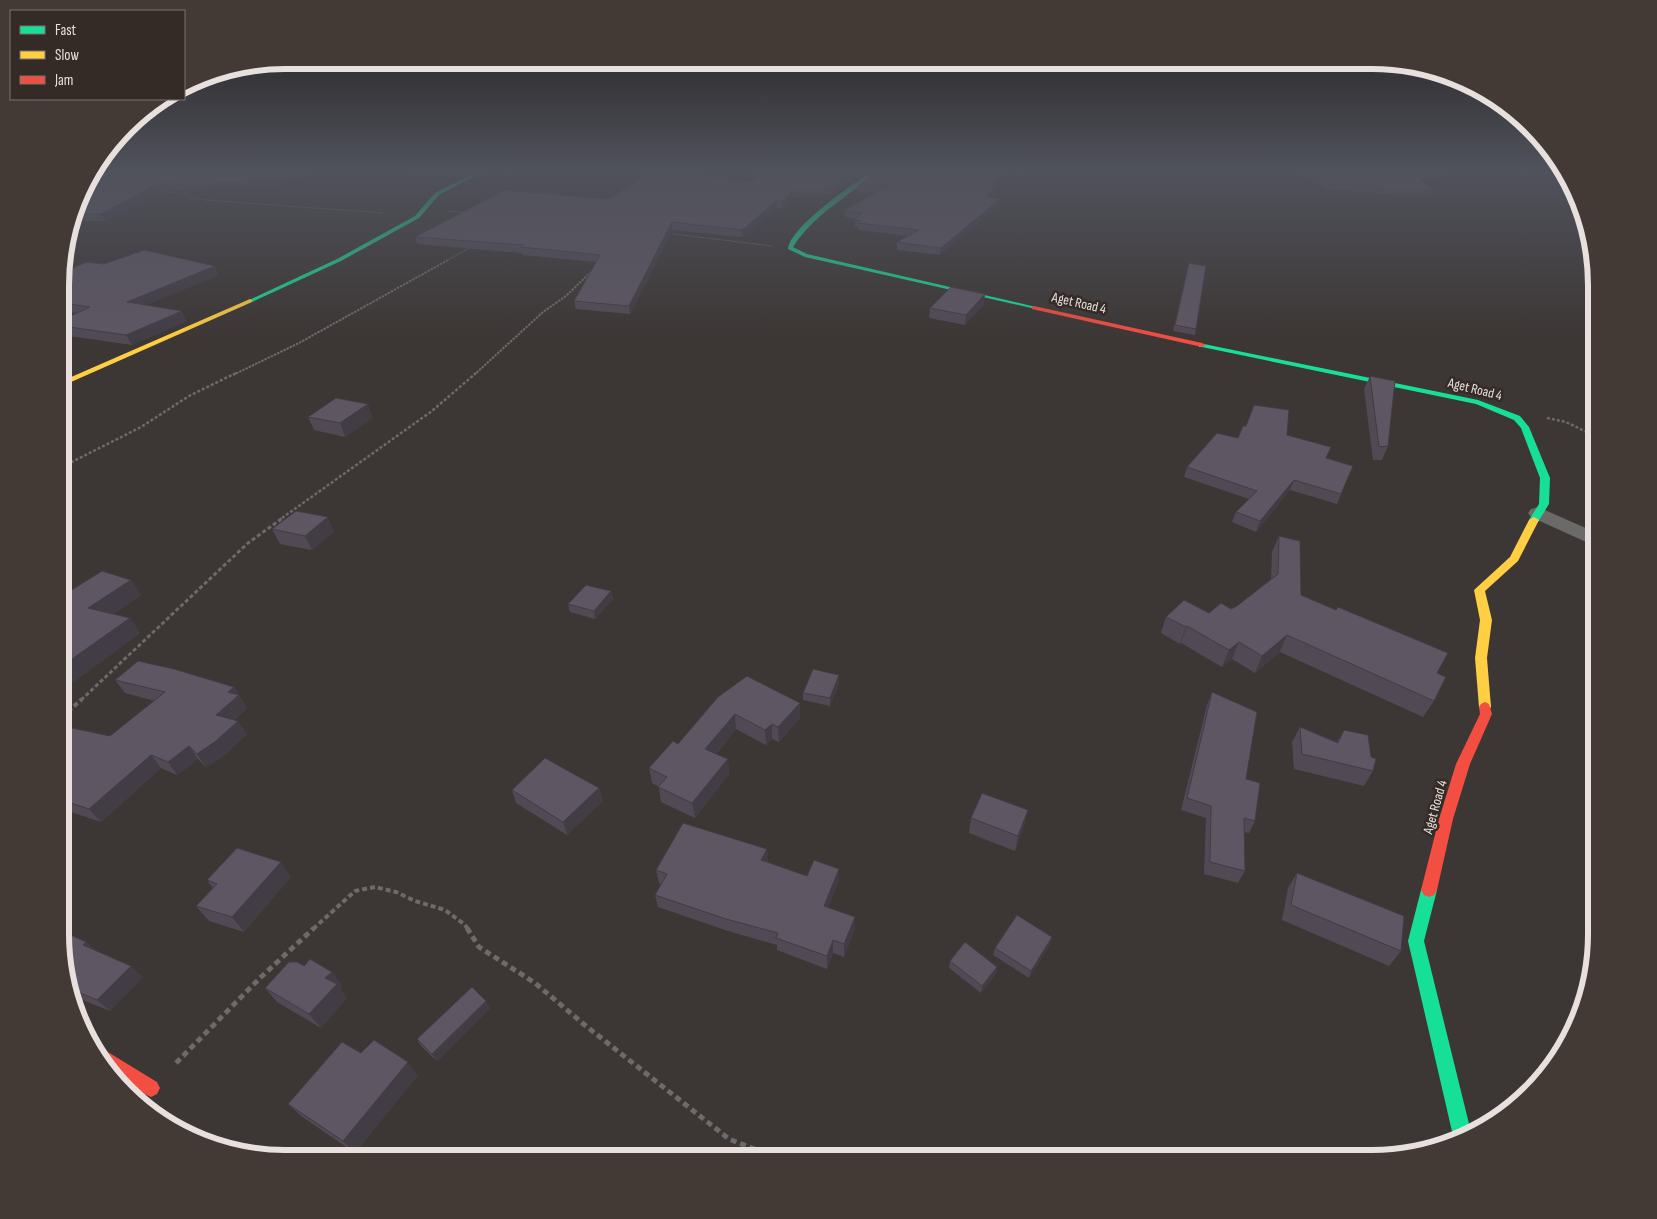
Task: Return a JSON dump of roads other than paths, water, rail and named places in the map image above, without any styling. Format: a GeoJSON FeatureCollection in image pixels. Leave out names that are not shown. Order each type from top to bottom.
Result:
{"type":"FeatureCollection","features":[{"type":"Feature","properties":{"kind":"street"},"geometry":{"type":"LineString","coordinates":[[69,381],[290,284],[399,228]]}},
{"type":"Feature","properties":{"kind":"street","name":"Aget Road 4"},"geometry":{"type":"LineString","coordinates":[[806,228],[793,241],[790,248],[805,255],[1063,315],[1305,368],[1478,402],[1517,418],[1525,427],[1545,478],[1544,504],[1528,529],[1514,559],[1479,590],[1486,620],[1481,658],[1486,714],[1463,764],[1446,819],[1416,941],[1461,1131]]}},
{"type":"Feature","properties":{"kind":"street"},"geometry":{"type":"LineString","coordinates":[[1538,513],[1588,537]]}},
{"type":"Feature","properties":{"kind":"street"},"geometry":{"type":"LineString","coordinates":[[112,1064],[151,1088]]}}]}
